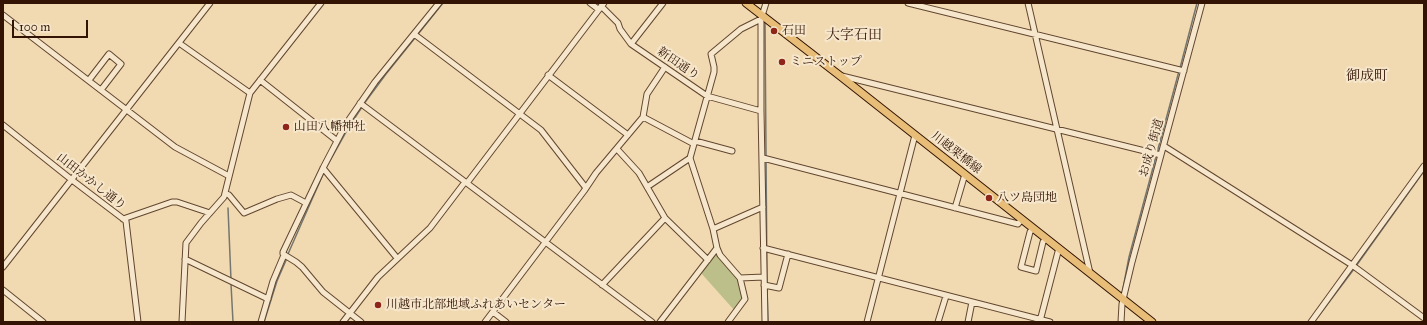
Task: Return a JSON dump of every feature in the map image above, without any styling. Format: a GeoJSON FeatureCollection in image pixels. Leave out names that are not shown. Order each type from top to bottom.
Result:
{"type":"FeatureCollection","features":[{"type":"Feature","properties":{"kind":"main road","name":"川越栗橋線"},"geometry":{"type":"LineString","coordinates":[[746,3],[761,17],[839,75],[1152,322]]}},
{"type":"Feature","properties":{"kind":"street"},"geometry":{"type":"LineString","coordinates":[[3,267],[210,3]]}},
{"type":"Feature","properties":{"kind":"street"},"geometry":{"type":"LineString","coordinates":[[182,322],[186,243],[224,197],[250,93],[321,3]]}},
{"type":"Feature","properties":{"kind":"street"},"geometry":{"type":"LineString","coordinates":[[261,322],[273,281],[284,255],[284,250],[336,140],[360,103],[439,3]]}},
{"type":"Feature","properties":{"kind":"street","name":"新田通り"},"geometry":{"type":"LineString","coordinates":[[590,3],[601,6],[618,23],[624,35],[631,44],[707,96],[761,111]]}},
{"type":"Feature","properties":{"kind":"street"},"geometry":{"type":"LineString","coordinates":[[631,44],[663,3]]}},
{"type":"Feature","properties":{"kind":"street"},"geometry":{"type":"LineString","coordinates":[[765,322],[761,111],[761,17],[766,3]]}},
{"type":"Feature","properties":{"kind":"street"},"geometry":{"type":"LineString","coordinates":[[908,3],[1184,71]]}},
{"type":"Feature","properties":{"kind":"street"},"geometry":{"type":"LineString","coordinates":[[1028,3],[1090,273]]}},
{"type":"Feature","properties":{"kind":"street","name":"お成り街道"},"geometry":{"type":"LineString","coordinates":[[1121,322],[1124,300],[1136,247],[1202,3]]}},
{"type":"Feature","properties":{"kind":"street"},"geometry":{"type":"LineString","coordinates":[[343,322],[378,277],[430,228],[601,6]]}},
{"type":"Feature","properties":{"kind":"street"},"geometry":{"type":"LineString","coordinates":[[3,15],[175,147],[229,176]]}},
{"type":"Feature","properties":{"kind":"street"},"geometry":{"type":"LineString","coordinates":[[728,322],[745,299],[740,278],[720,255],[717,248],[713,229],[690,158],[714,72],[711,54],[741,29],[761,17]]}},
{"type":"Feature","properties":{"kind":"street"},"geometry":{"type":"LineString","coordinates":[[414,34],[541,130],[586,188]]}},
{"type":"Feature","properties":{"kind":"street"},"geometry":{"type":"LineString","coordinates":[[179,43],[250,93]]}},
{"type":"Feature","properties":{"kind":"street"},"geometry":{"type":"LineString","coordinates":[[89,80],[109,54],[121,64],[101,90]]}},
{"type":"Feature","properties":{"kind":"street"},"geometry":{"type":"LineString","coordinates":[[485,322],[586,188],[596,172],[643,117],[647,94],[665,67]]}},
{"type":"Feature","properties":{"kind":"street"},"geometry":{"type":"LineString","coordinates":[[548,75],[628,135]]}},
{"type":"Feature","properties":{"kind":"street"},"geometry":{"type":"LineString","coordinates":[[839,75],[1161,155]]}},
{"type":"Feature","properties":{"kind":"street"},"geometry":{"type":"LineString","coordinates":[[260,80],[336,140]]}},
{"type":"Feature","properties":{"kind":"street"},"geometry":{"type":"LineString","coordinates":[[360,103],[652,322]]}},
{"type":"Feature","properties":{"kind":"street"},"geometry":{"type":"LineString","coordinates":[[643,117],[694,142],[732,151]]}},
{"type":"Feature","properties":{"kind":"street","name":"山田かかし通り"},"geometry":{"type":"LineString","coordinates":[[3,125],[126,221],[138,322]]}},
{"type":"Feature","properties":{"kind":"street"},"geometry":{"type":"LineString","coordinates":[[867,322],[915,135]]}},
{"type":"Feature","properties":{"kind":"street"},"geometry":{"type":"LineString","coordinates":[[1164,146],[1352,265],[1424,318]]}},
{"type":"Feature","properties":{"kind":"street"},"geometry":{"type":"LineString","coordinates":[[617,149],[639,173],[665,218],[708,260]]}},
{"type":"Feature","properties":{"kind":"street"},"geometry":{"type":"LineString","coordinates":[[648,187],[690,158]]}},
{"type":"Feature","properties":{"kind":"street"},"geometry":{"type":"LineString","coordinates":[[763,158],[1018,224],[1022,219]]}},
{"type":"Feature","properties":{"kind":"street"},"geometry":{"type":"LineString","coordinates":[[1311,322],[1424,166]]}},
{"type":"Feature","properties":{"kind":"street"},"geometry":{"type":"LineString","coordinates":[[323,168],[397,258]]}},
{"type":"Feature","properties":{"kind":"street"},"geometry":{"type":"LineString","coordinates":[[955,208],[965,174]]}},
{"type":"Feature","properties":{"kind":"street"},"geometry":{"type":"LineString","coordinates":[[225,193],[229,195],[244,213],[277,199],[291,195],[306,203]]}},
{"type":"Feature","properties":{"kind":"street"},"geometry":{"type":"LineString","coordinates":[[123,219],[172,202],[177,202],[210,213]]}},
{"type":"Feature","properties":{"kind":"street"},"geometry":{"type":"LineString","coordinates":[[713,229],[763,207]]}},
{"type":"Feature","properties":{"kind":"street"},"geometry":{"type":"LineString","coordinates":[[602,285],[665,218]]}},
{"type":"Feature","properties":{"kind":"street"},"geometry":{"type":"LineString","coordinates":[[1033,228],[1030,232],[1021,268],[1036,271],[1043,242],[1046,238]]}},
{"type":"Feature","properties":{"kind":"street"},"geometry":{"type":"LineString","coordinates":[[660,322],[717,248]]}},
{"type":"Feature","properties":{"kind":"street"},"geometry":{"type":"LineString","coordinates":[[763,248],[1040,321],[1050,322]]}},
{"type":"Feature","properties":{"kind":"street"},"geometry":{"type":"LineString","coordinates":[[1040,321],[1059,248]]}},
{"type":"Feature","properties":{"kind":"street"},"geometry":{"type":"LineString","coordinates":[[764,285],[779,288],[788,254]]}},
{"type":"Feature","properties":{"kind":"street"},"geometry":{"type":"LineString","coordinates":[[284,255],[296,262],[323,292],[361,322]]}},
{"type":"Feature","properties":{"kind":"street"},"geometry":{"type":"LineString","coordinates":[[185,259],[268,299]]}},
{"type":"Feature","properties":{"kind":"street"},"geometry":{"type":"LineString","coordinates":[[740,278],[764,277]]}},
{"type":"Feature","properties":{"kind":"street"},"geometry":{"type":"LineString","coordinates":[[3,290],[43,322]]}},
{"type":"Feature","properties":{"kind":"street"},"geometry":{"type":"LineString","coordinates":[[938,322],[946,296]]}},
{"type":"Feature","properties":{"kind":"street"},"geometry":{"type":"LineString","coordinates":[[968,322],[972,302]]}},
{"type":"Feature","properties":{"kind":"street"},"geometry":{"type":"LineString","coordinates":[[493,312],[506,322]]}},
{"type":"Feature","properties":{"kind":"green space"},"geometry":{"type":"Polygon","coordinates":[[[716,253],[738,278],[744,299],[735,311],[701,273],[716,253]]]}},
{"type":"Feature","properties":{"kind":"waterway"},"geometry":{"type":"LineString","coordinates":[[326,168],[350,125],[366,101],[443,3]]}},
{"type":"Feature","properties":{"kind":"waterway"},"geometry":{"type":"LineString","coordinates":[[1180,68],[1197,3]]}},
{"type":"Feature","properties":{"kind":"waterway"},"geometry":{"type":"LineString","coordinates":[[765,22],[767,284]]}},
{"type":"Feature","properties":{"kind":"waterway"},"geometry":{"type":"LineString","coordinates":[[1122,294],[1129,257],[1179,71]]}},
{"type":"Feature","properties":{"kind":"waterway"},"geometry":{"type":"LineString","coordinates":[[1356,266],[1424,171]]}},
{"type":"Feature","properties":{"kind":"waterway"},"geometry":{"type":"LineString","coordinates":[[288,254],[324,172]]}},
{"type":"Feature","properties":{"kind":"waterway"},"geometry":{"type":"LineString","coordinates":[[228,208],[231,280]]}},
{"type":"Feature","properties":{"kind":"waterway"},"geometry":{"type":"LineString","coordinates":[[264,322],[277,281],[287,258]]}},
{"type":"Feature","properties":{"kind":"waterway"},"geometry":{"type":"LineString","coordinates":[[1314,322],[1354,269]]}},
{"type":"Feature","properties":{"kind":"waterway"},"geometry":{"type":"LineString","coordinates":[[231,284],[233,322]]}},
{"type":"Feature","properties":{"kind":"waterway"},"geometry":{"type":"LineString","coordinates":[[767,288],[768,322]]}},
{"type":"Feature","properties":{"kind":"place","name":"石田"},"geometry":{"type":"Point","coordinates":[774,31]}},
{"type":"Feature","properties":{"kind":"place","name":"ミニストップ"},"geometry":{"type":"Point","coordinates":[782,62]}},
{"type":"Feature","properties":{"kind":"place","name":"山田八幡神社"},"geometry":{"type":"Point","coordinates":[286,127]}},
{"type":"Feature","properties":{"kind":"place","name":"八ツ島団地"},"geometry":{"type":"Point","coordinates":[989,198]}},
{"type":"Feature","properties":{"kind":"place","name":"川越市北部地域ふれあいセンター"},"geometry":{"type":"Point","coordinates":[378,305]}},
{"type":"Feature","properties":{"kind":"district","name":"大字石田"},"geometry":{"type":"Point","coordinates":[854,36]}},
{"type":"Feature","properties":{"kind":"district","name":"御成町"},"geometry":{"type":"Point","coordinates":[1367,77]}}]}
